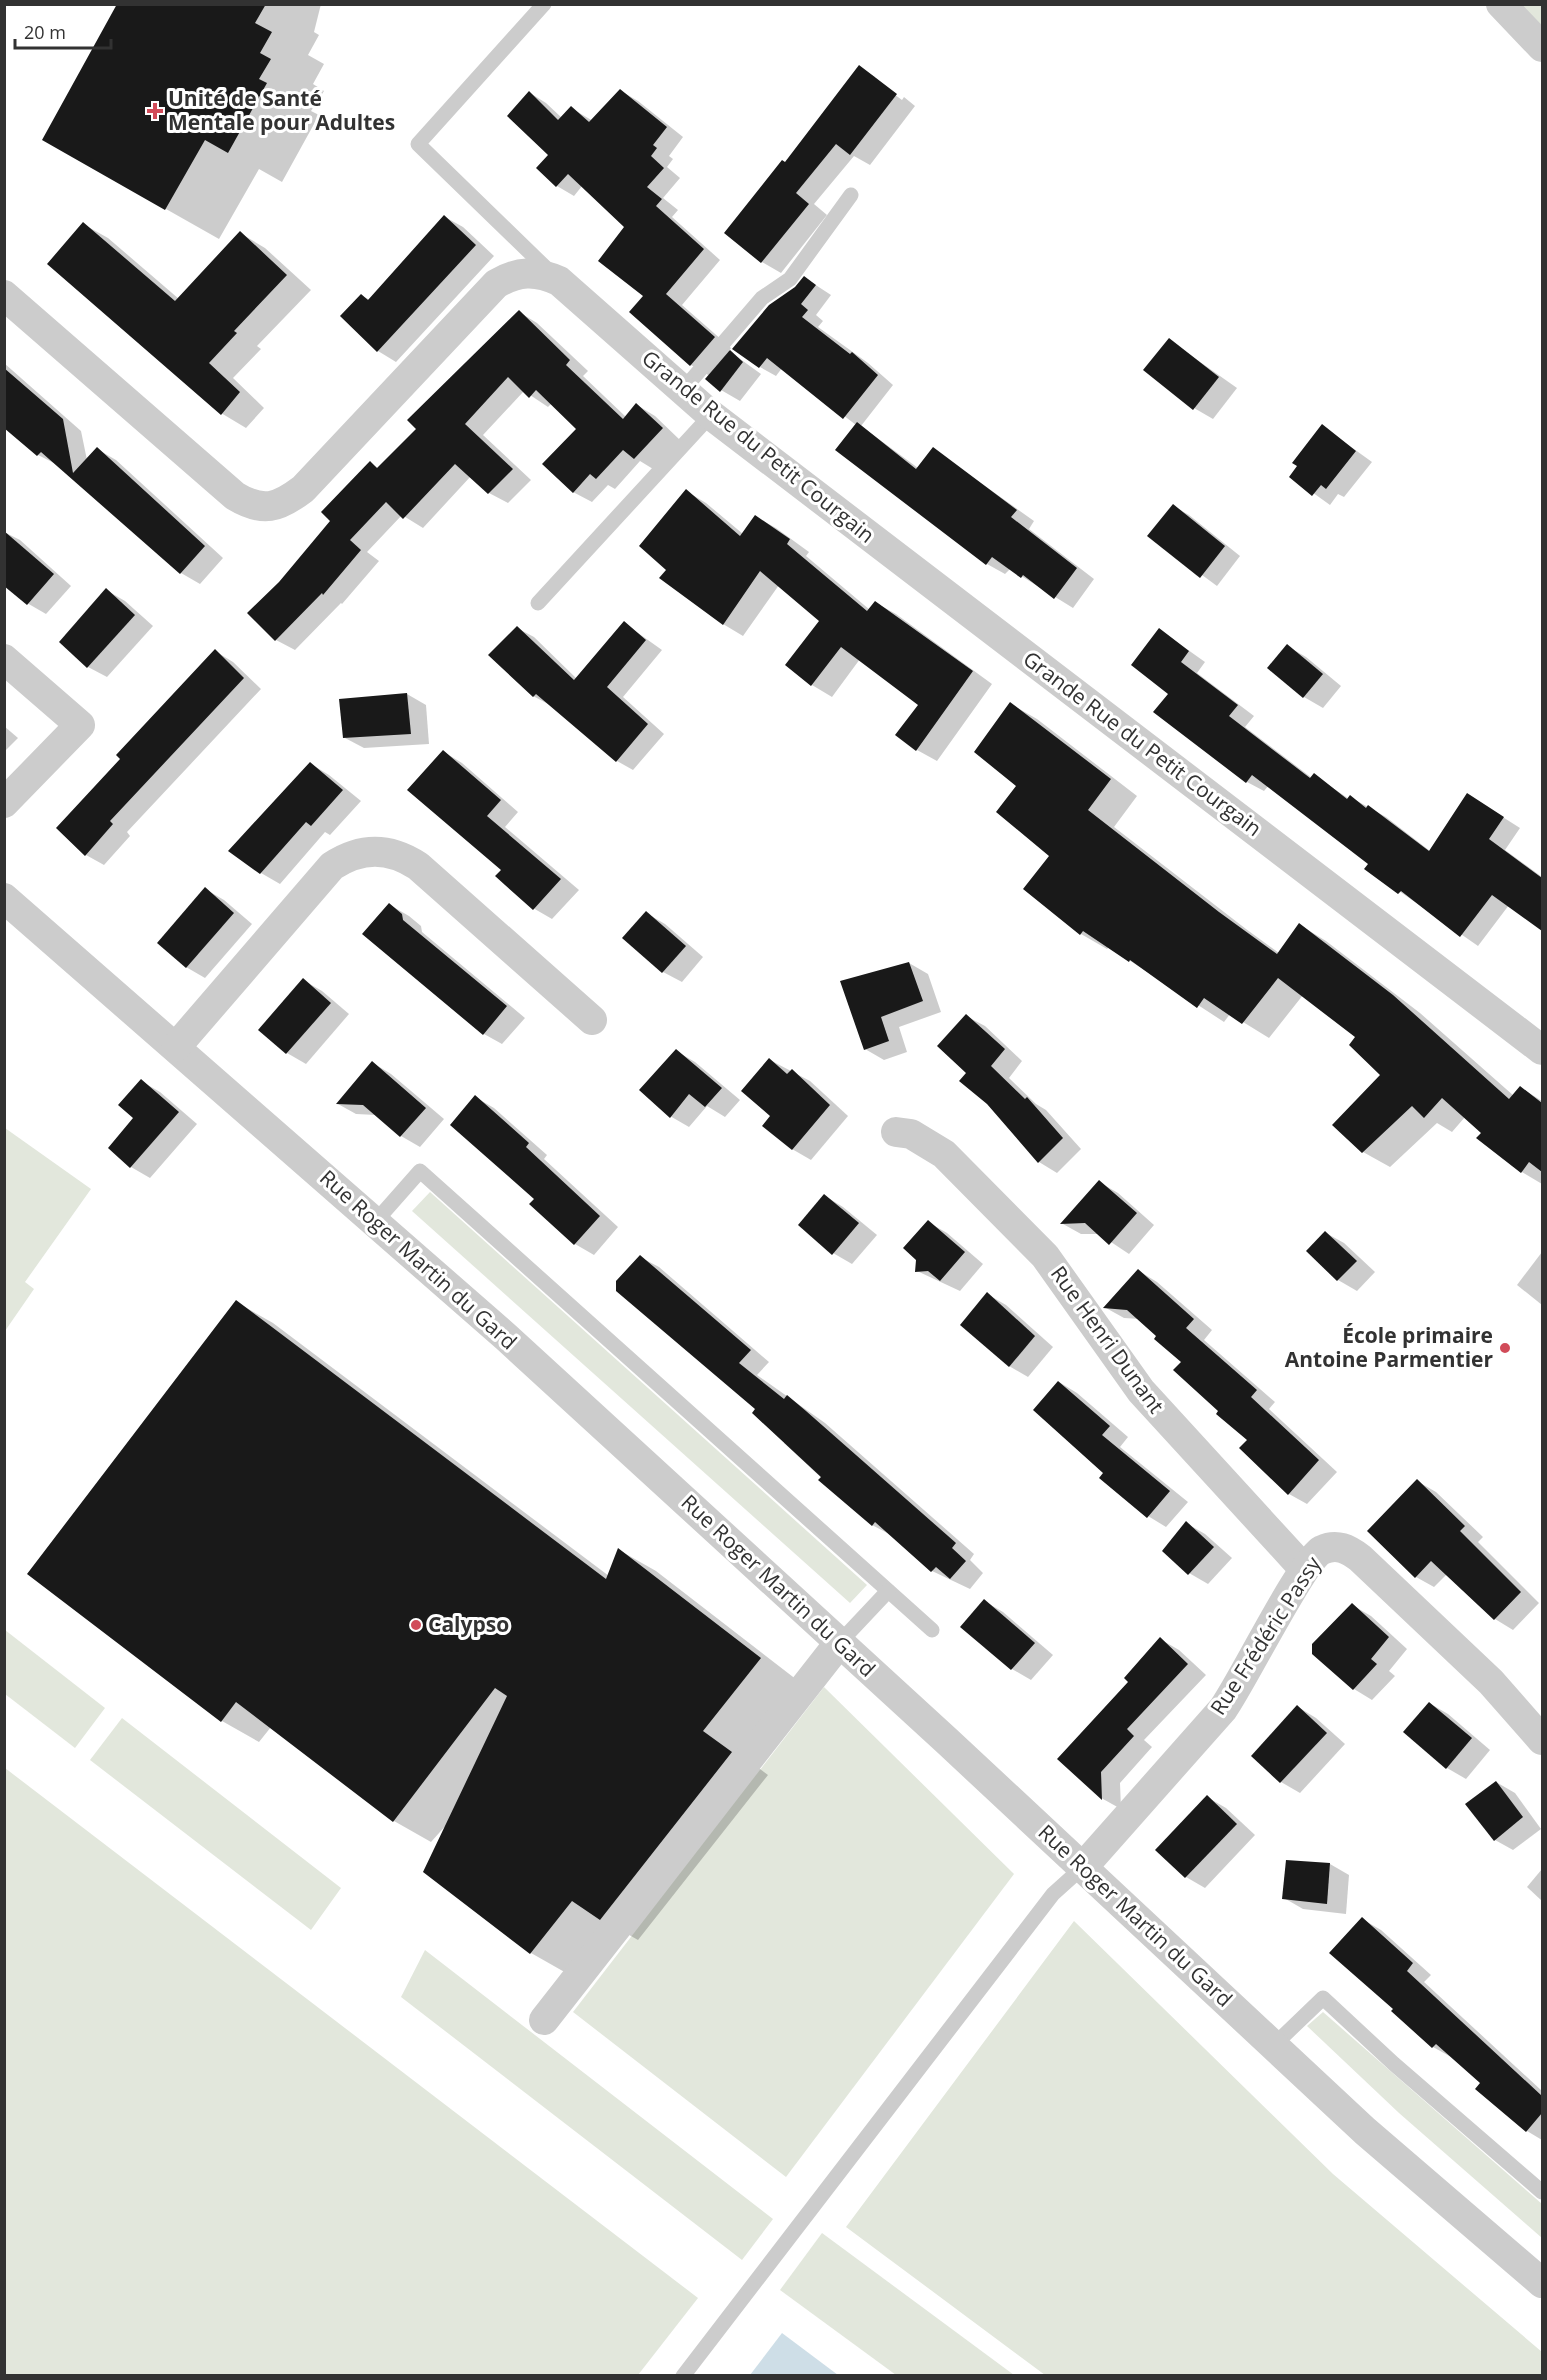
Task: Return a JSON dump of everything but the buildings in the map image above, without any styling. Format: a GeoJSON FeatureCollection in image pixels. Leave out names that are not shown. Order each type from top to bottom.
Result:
{"type":"FeatureCollection","features":[{"type":"Feature","properties":{"kind":"street"},"geometry":{"type":"LineString","coordinates":[[1501,4],[1542,47]]}},
{"type":"Feature","properties":{"kind":"street","name":"Grande Rue du Petit Courgain"},"geometry":{"type":"LineString","coordinates":[[4,295],[235,496],[250,505],[264,507],[279,505],[303,489],[496,285],[513,275],[533,272],[559,281],[711,415],[1542,1050]]}},
{"type":"Feature","properties":{"kind":"street"},"geometry":{"type":"LineString","coordinates":[[4,659],[80,725],[4,803]]}},
{"type":"Feature","properties":{"kind":"street"},"geometry":{"type":"LineString","coordinates":[[176,1047],[332,866],[358,852],[374,851],[404,857],[418,866],[592,1020]]}},
{"type":"Feature","properties":{"kind":"street","name":"Rue Roger Martin du Gard"},"geometry":{"type":"LineString","coordinates":[[4,898],[375,1222],[642,1460],[1387,2151],[1542,2283]]}},
{"type":"Feature","properties":{"kind":"street","name":"Rue Henri Dunant"},"geometry":{"type":"LineString","coordinates":[[896,1132],[911,1134],[944,1154],[1045,1256],[1141,1391],[1304,1569]]}},
{"type":"Feature","properties":{"kind":"street","name":"Rue Frédéric Passy"},"geometry":{"type":"LineString","coordinates":[[1083,1867],[1223,1709],[1239,1687],[1304,1569],[1321,1551],[1330,1547],[1348,1549],[1491,1682],[1542,1740]]}},
{"type":"Feature","properties":{"kind":"street"},"geometry":{"type":"LineString","coordinates":[[544,2020],[840,1642]]}},
{"type":"Feature","properties":{"kind":"lane"},"geometry":{"type":"LineString","coordinates":[[544,4],[418,144],[559,281]]}},
{"type":"Feature","properties":{"kind":"lane"},"geometry":{"type":"LineString","coordinates":[[682,391],[762,298],[790,279],[851,195]]}},
{"type":"Feature","properties":{"kind":"lane"},"geometry":{"type":"LineString","coordinates":[[538,603],[711,415]]}},
{"type":"Feature","properties":{"kind":"lane"},"geometry":{"type":"LineString","coordinates":[[375,1222],[420,1171],[932,1630]]}},
{"type":"Feature","properties":{"kind":"lane"},"geometry":{"type":"LineString","coordinates":[[840,1642],[888,1591]]}},
{"type":"Feature","properties":{"kind":"lane"},"geometry":{"type":"LineString","coordinates":[[683,2376],[1053,1894],[1083,1867]]}},
{"type":"Feature","properties":{"kind":"lane"},"geometry":{"type":"LineString","coordinates":[[1274,2045],[1323,1998],[1394,2064],[1542,2192]]}},
{"type":"Feature","properties":{"kind":"shaded area"},"geometry":{"type":"Polygon","coordinates":[[[1508,5],[1542,5],[1542,42],[1508,5]]]}},
{"type":"Feature","properties":{"kind":"shaded area"},"geometry":{"type":"Polygon","coordinates":[[[5,1128],[91,1189],[25,1282],[34,1289],[5,1331],[5,1128]]]}},
{"type":"Feature","properties":{"kind":"shaded area"},"geometry":{"type":"Polygon","coordinates":[[[430,1192],[867,1585],[850,1603],[412,1211],[430,1192]]]}},
{"type":"Feature","properties":{"kind":"shaded area"},"geometry":{"type":"Polygon","coordinates":[[[5,1630],[105,1708],[75,1748],[5,1694],[5,1630]]]}},
{"type":"Feature","properties":{"kind":"shaded area"},"geometry":{"type":"Polygon","coordinates":[[[824,1687],[1014,1874],[786,2177],[573,2012],[824,1687]]]}},
{"type":"Feature","properties":{"kind":"shaded area"},"geometry":{"type":"Polygon","coordinates":[[[122,1718],[341,1888],[311,1930],[90,1760],[122,1718]]]}},
{"type":"Feature","properties":{"kind":"shaded area"},"geometry":{"type":"Polygon","coordinates":[[[5,1768],[698,2298],[638,2375],[5,2375],[5,1768]]]}},
{"type":"Feature","properties":{"kind":"shaded area"},"geometry":{"type":"Polygon","coordinates":[[[1074,1921],[1333,2174],[1542,2352],[1542,2375],[1045,2375],[846,2227],[1074,1921]]]}},
{"type":"Feature","properties":{"kind":"shaded area"},"geometry":{"type":"Polygon","coordinates":[[[425,1950],[773,2219],[742,2260],[401,1997],[425,1950]]]}},
{"type":"Feature","properties":{"kind":"shaded area"},"geometry":{"type":"Polygon","coordinates":[[[1323,2012],[1542,2204],[1542,2238],[1399,2113],[1307,2026],[1323,2012]]]}},
{"type":"Feature","properties":{"kind":"shaded area"},"geometry":{"type":"Polygon","coordinates":[[[822,2233],[1014,2375],[896,2375],[780,2290],[822,2233]]]}},
{"type":"Feature","properties":{"kind":"shaded area"},"geometry":{"type":"Polygon","coordinates":[[[782,2333],[838,2375],[750,2375],[782,2333]]]}},
{"type":"Feature","properties":{"kind":"place","name":"Unité de Santé Mentale pour Adultes"},"geometry":{"type":"Point","coordinates":[155,111]}},
{"type":"Feature","properties":{"kind":"place","name":"École primaire Antoine Parmentier"},"geometry":{"type":"Point","coordinates":[1505,1348]}},
{"type":"Feature","properties":{"kind":"place","name":"Calypso"},"geometry":{"type":"Point","coordinates":[416,1625]}}]}
